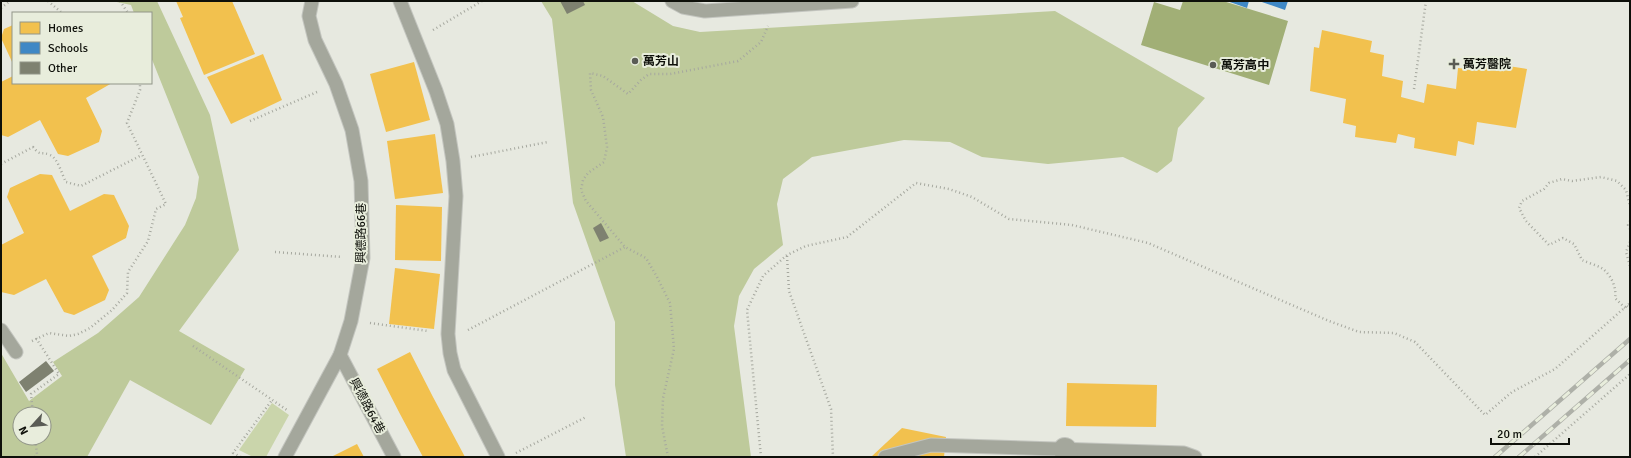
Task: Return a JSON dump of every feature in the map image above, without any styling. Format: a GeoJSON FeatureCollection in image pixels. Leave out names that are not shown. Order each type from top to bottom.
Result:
{"type":"FeatureCollection","features":[{"type":"Feature","properties":{"kind":"lane","name":"興德路66巷"},"geometry":{"type":"LineString","coordinates":[[285,457],[340,355],[351,320],[363,258],[361,181],[352,130],[336,84],[315,40],[309,16],[312,1]]}},
{"type":"Feature","properties":{"kind":"lane"},"geometry":{"type":"LineString","coordinates":[[400,1],[417,40],[447,124],[453,161],[456,196],[448,334],[450,353],[454,370],[498,457]]}},
{"type":"Feature","properties":{"kind":"lane"},"geometry":{"type":"LineString","coordinates":[[672,1],[683,7],[705,11],[852,1]]}},
{"type":"Feature","properties":{"kind":"lane"},"geometry":{"type":"LineString","coordinates":[[1,330],[16,352]]}},
{"type":"Feature","properties":{"kind":"lane","name":"興德路64巷"},"geometry":{"type":"LineString","coordinates":[[340,355],[394,457]]}},
{"type":"Feature","properties":{"kind":"lane"},"geometry":{"type":"LineString","coordinates":[[885,457],[931,445],[1066,453],[1184,453],[1195,457]]}},
{"type":"Feature","properties":{"kind":"path"},"geometry":{"type":"LineString","coordinates":[[1,8],[10,1]]}},
{"type":"Feature","properties":{"kind":"path"},"geometry":{"type":"LineString","coordinates":[[48,1],[61,12]]}},
{"type":"Feature","properties":{"kind":"path"},"geometry":{"type":"LineString","coordinates":[[120,1],[127,12]]}},
{"type":"Feature","properties":{"kind":"path"},"geometry":{"type":"LineString","coordinates":[[417,40],[482,1]]}},
{"type":"Feature","properties":{"kind":"path"},"geometry":{"type":"LineString","coordinates":[[1414,89],[1426,1]]}},
{"type":"Feature","properties":{"kind":"path"},"geometry":{"type":"LineString","coordinates":[[668,457],[662,426],[663,398],[674,349],[670,303],[646,258],[625,247],[586,201],[581,190],[583,180],[588,173],[604,162],[607,147],[603,116],[591,90],[590,73],[603,76],[628,94],[649,74],[670,74],[738,61],[761,42],[778,6]]}},
{"type":"Feature","properties":{"kind":"path"},"geometry":{"type":"LineString","coordinates":[[16,352],[36,338],[49,333],[69,336],[78,334],[90,328],[112,310],[127,293],[128,272],[148,241],[156,209],[166,204],[127,123],[140,90],[140,84]]}},
{"type":"Feature","properties":{"kind":"path"},"geometry":{"type":"LineString","coordinates":[[250,121],[336,84]]}},
{"type":"Feature","properties":{"kind":"path"},"geometry":{"type":"LineString","coordinates":[[453,161],[548,142]]}},
{"type":"Feature","properties":{"kind":"path"},"geometry":{"type":"LineString","coordinates":[[1,164],[33,147],[43,155],[49,154],[54,158],[66,182],[82,186],[142,155]]}},
{"type":"Feature","properties":{"kind":"path"},"geometry":{"type":"LineString","coordinates":[[1630,206],[1626,190],[1617,181],[1601,176],[1572,181],[1562,179],[1549,183],[1544,189],[1522,201],[1520,208],[1526,221],[1549,245],[1563,238],[1574,244],[1582,260],[1602,269],[1608,274],[1616,290],[1615,298],[1630,309]]}},
{"type":"Feature","properties":{"kind":"path"},"geometry":{"type":"LineString","coordinates":[[761,457],[747,310],[763,276],[787,255],[806,246],[847,237],[916,183],[949,189],[972,197],[1009,219],[1072,225],[1148,243],[1227,278],[1359,332],[1394,333],[1415,342],[1485,415],[1512,392],[1555,369],[1630,303]]}},
{"type":"Feature","properties":{"kind":"path"},"geometry":{"type":"LineString","coordinates":[[1630,221],[1628,225],[1630,229]]}},
{"type":"Feature","properties":{"kind":"path"},"geometry":{"type":"LineString","coordinates":[[1630,242],[1626,252],[1630,266]]}},
{"type":"Feature","properties":{"kind":"path"},"geometry":{"type":"LineString","coordinates":[[351,320],[448,334],[467,331],[625,247]]}},
{"type":"Feature","properties":{"kind":"path"},"geometry":{"type":"LineString","coordinates":[[275,252],[363,258]]}},
{"type":"Feature","properties":{"kind":"path"},"geometry":{"type":"LineString","coordinates":[[787,255],[789,291],[831,409],[833,457]]}},
{"type":"Feature","properties":{"kind":"path"},"geometry":{"type":"LineString","coordinates":[[32,406],[31,394],[58,374],[36,338]]}},
{"type":"Feature","properties":{"kind":"path"},"geometry":{"type":"LineString","coordinates":[[193,346],[304,422]]}},
{"type":"Feature","properties":{"kind":"path"},"geometry":{"type":"LineString","coordinates":[[1535,457],[1630,374]]}},
{"type":"Feature","properties":{"kind":"path"},"geometry":{"type":"LineString","coordinates":[[241,457],[233,453],[272,400]]}},
{"type":"Feature","properties":{"kind":"path"},"geometry":{"type":"LineString","coordinates":[[516,453],[586,417]]}},
{"type":"Feature","properties":{"kind":"path"},"geometry":{"type":"LineString","coordinates":[[35,457],[37,454],[36,446]]}},
{"type":"Feature","properties":{"kind":"shaded area"},"geometry":{"type":"Polygon","coordinates":[[[112,1],[157,1],[210,115],[239,250],[179,331],[245,369],[211,425],[130,380],[87,457],[1,457],[1,353],[29,401],[62,376],[53,362],[98,333],[139,297],[185,225],[196,198],[199,177],[152,60],[152,12],[134,12],[131,5],[112,1]]]}},
{"type":"Feature","properties":{"kind":"shaded area"},"geometry":{"type":"Polygon","coordinates":[[[541,1],[632,1],[673,26],[700,32],[1055,11],[1205,98],[1178,128],[1172,161],[1157,173],[1123,157],[1048,164],[982,157],[950,142],[904,140],[812,157],[783,179],[777,204],[783,245],[754,269],[739,296],[734,326],[751,457],[626,457],[615,385],[615,322],[573,203],[552,19],[541,1]]]}},
{"type":"Feature","properties":{"kind":"shaded area"},"geometry":{"type":"Polygon","coordinates":[[[1183,1],[1223,1],[1288,21],[1269,85],[1141,45],[1154,2],[1180,10],[1183,1]]]}},
{"type":"Feature","properties":{"kind":"shaded area"},"geometry":{"type":"Polygon","coordinates":[[[272,403],[289,415],[266,457],[253,457],[239,450],[272,403]]]}},
{"type":"Feature","properties":{"kind":"building: Homes"},"geometry":{"type":"Polygon","coordinates":[[[176,1],[232,1],[255,54],[204,75],[180,18],[183,17],[176,1]]]}},
{"type":"Feature","properties":{"kind":"building: Homes"},"geometry":{"type":"Polygon","coordinates":[[[12,25],[12,62],[1,38],[4,29],[12,25]]]}},
{"type":"Feature","properties":{"kind":"building: Homes"},"geometry":{"type":"Polygon","coordinates":[[[1322,30],[1372,41],[1370,52],[1384,55],[1382,76],[1403,81],[1401,97],[1424,103],[1427,84],[1456,89],[1458,68],[1475,70],[1476,61],[1527,69],[1516,128],[1477,122],[1474,145],[1458,141],[1456,156],[1414,148],[1415,138],[1398,134],[1396,143],[1355,137],[1356,126],[1343,123],[1346,99],[1310,91],[1314,47],[1319,48],[1322,30]]]}},
{"type":"Feature","properties":{"kind":"building: Homes"},"geometry":{"type":"Polygon","coordinates":[[[263,54],[282,100],[231,124],[207,77],[263,54]]]}},
{"type":"Feature","properties":{"kind":"building: Homes"},"geometry":{"type":"Polygon","coordinates":[[[414,62],[430,120],[386,132],[370,74],[414,62]]]}},
{"type":"Feature","properties":{"kind":"building: Homes"},"geometry":{"type":"Polygon","coordinates":[[[12,76],[12,84],[110,84],[86,98],[102,131],[99,142],[68,156],[58,154],[40,120],[8,137],[1,135],[1,82],[12,76]]]}},
{"type":"Feature","properties":{"kind":"building: Homes"},"geometry":{"type":"Polygon","coordinates":[[[435,134],[443,193],[395,199],[387,141],[435,134]]]}},
{"type":"Feature","properties":{"kind":"building: Homes"},"geometry":{"type":"Polygon","coordinates":[[[40,174],[52,175],[70,211],[104,194],[114,195],[129,226],[126,238],[92,256],[109,290],[105,300],[74,315],[64,312],[46,279],[14,295],[1,292],[1,245],[24,233],[7,197],[10,188],[40,174]]]}},
{"type":"Feature","properties":{"kind":"building: Homes"},"geometry":{"type":"Polygon","coordinates":[[[396,205],[442,207],[441,261],[395,260],[396,205]]]}},
{"type":"Feature","properties":{"kind":"building: Homes"},"geometry":{"type":"Polygon","coordinates":[[[395,268],[440,274],[434,329],[389,324],[395,268]]]}},
{"type":"Feature","properties":{"kind":"building: Homes"},"geometry":{"type":"Polygon","coordinates":[[[410,352],[465,457],[423,457],[400,414],[377,369],[410,352]]]}},
{"type":"Feature","properties":{"kind":"building: Homes"},"geometry":{"type":"Polygon","coordinates":[[[1067,383],[1157,385],[1156,427],[1066,426],[1067,383]]]}},
{"type":"Feature","properties":{"kind":"building: Homes"},"geometry":{"type":"Polygon","coordinates":[[[902,428],[946,437],[944,457],[871,457],[902,428]]]}},
{"type":"Feature","properties":{"kind":"building: Homes"},"geometry":{"type":"Polygon","coordinates":[[[357,444],[364,457],[331,457],[357,444]]]}},
{"type":"Feature","properties":{"kind":"building: Schools"},"geometry":{"type":"Polygon","coordinates":[[[1227,1],[1249,1],[1247,8],[1227,1]]]}},
{"type":"Feature","properties":{"kind":"building: Schools"},"geometry":{"type":"Polygon","coordinates":[[[1259,1],[1288,1],[1285,10],[1259,1]]]}},
{"type":"Feature","properties":{"kind":"building: Other"},"geometry":{"type":"Polygon","coordinates":[[[560,1],[583,1],[585,5],[567,14],[560,1]]]}},
{"type":"Feature","properties":{"kind":"building: Other"},"geometry":{"type":"Polygon","coordinates":[[[601,223],[609,238],[600,242],[593,228],[601,223]]]}},
{"type":"Feature","properties":{"kind":"building: Other"},"geometry":{"type":"Polygon","coordinates":[[[46,361],[54,371],[26,392],[19,382],[46,361]]]}},
{"type":"Feature","properties":{"kind":"railway"},"geometry":{"type":"LineString","coordinates":[[1495,457],[1630,339]]}},
{"type":"Feature","properties":{"kind":"railway"},"geometry":{"type":"LineString","coordinates":[[1519,457],[1630,360]]}},
{"type":"Feature","properties":{"kind":"place","name":"萬芳山"},"geometry":{"type":"Point","coordinates":[635,61]}},
{"type":"Feature","properties":{"kind":"place","name":"萬芳醫院"},"geometry":{"type":"Point","coordinates":[1454,64]}},
{"type":"Feature","properties":{"kind":"place","name":"萬芳高中"},"geometry":{"type":"Point","coordinates":[1213,65]}}]}
